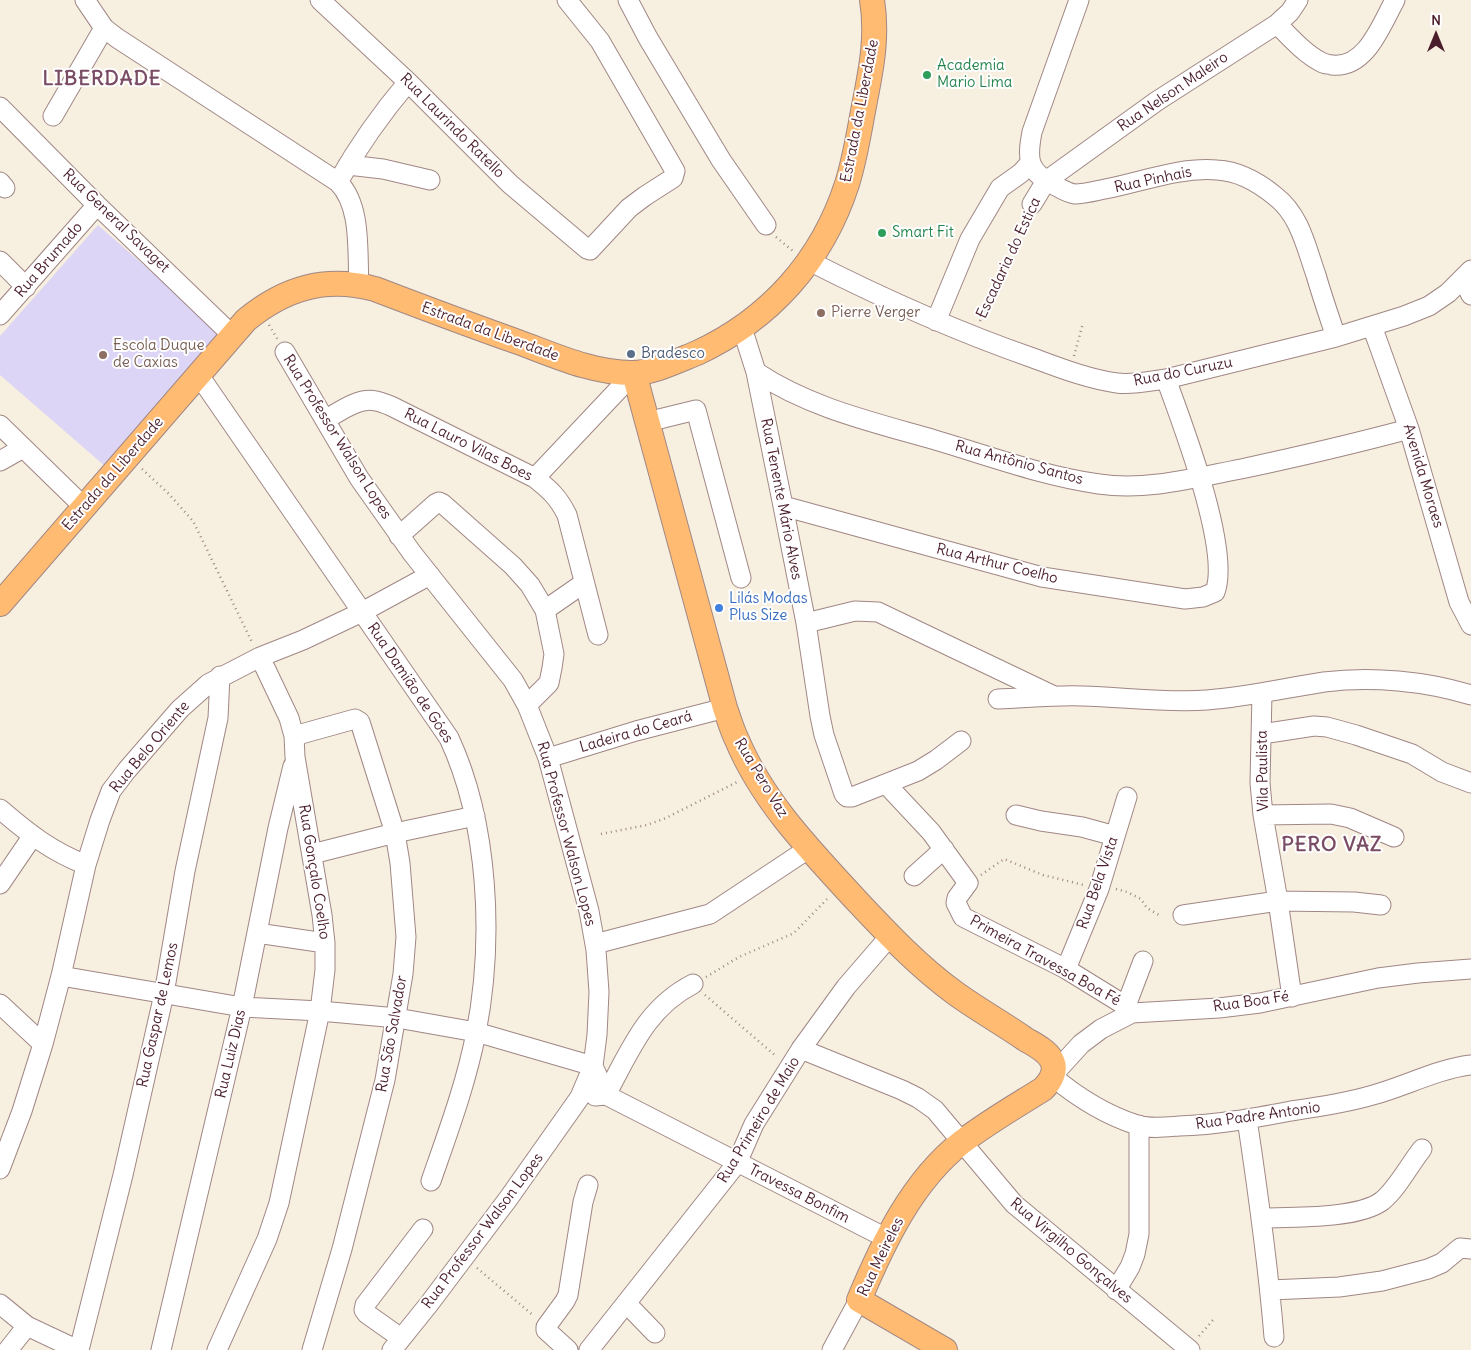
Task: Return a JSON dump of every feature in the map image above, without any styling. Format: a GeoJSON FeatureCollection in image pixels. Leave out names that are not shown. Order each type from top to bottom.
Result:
{"type":"FeatureCollection","features":[{"type":"Feature","properties":{"kind":"main road","name":"Estrada da Liberdade"},"geometry":{"type":"LineString","coordinates":[[0,604],[232,335],[260,308],[276,298],[310,286],[359,285],[375,289],[577,364],[616,372],[634,373],[655,369],[721,342],[742,328],[793,283],[826,234],[838,208],[854,159],[873,57],[875,24],[872,0]]}},
{"type":"Feature","properties":{"kind":"main road","name":"Rua Pero Vaz"},"geometry":{"type":"LineString","coordinates":[[634,373],[725,708],[737,741],[755,774],[776,809],[808,848],[890,936],[924,968],[955,993],[1048,1055],[1054,1067],[1052,1076]]}},
{"type":"Feature","properties":{"kind":"main road","name":"Rua Meireles"},"geometry":{"type":"LineString","coordinates":[[859,1300],[886,1238],[916,1192],[937,1166],[962,1142],[1043,1090],[1052,1076]]}},
{"type":"Feature","properties":{"kind":"main road"},"geometry":{"type":"LineString","coordinates":[[859,1300],[945,1350]]}},
{"type":"Feature","properties":{"kind":"street"},"geometry":{"type":"LineString","coordinates":[[85,0],[104,28],[134,50],[338,182],[349,196],[355,214],[359,285]]}},
{"type":"Feature","properties":{"kind":"street","name":"Rua Laurindo Ratello"},"geometry":{"type":"LineString","coordinates":[[320,0],[408,82],[510,184],[587,250],[592,248],[629,208],[673,178],[674,171],[600,41],[567,0]]}},
{"type":"Feature","properties":{"kind":"street"},"geometry":{"type":"LineString","coordinates":[[628,0],[648,38],[716,152],[740,190],[766,225]]}},
{"type":"Feature","properties":{"kind":"street"},"geometry":{"type":"LineString","coordinates":[[936,321],[970,239],[1000,188],[1026,168],[1032,132],[1079,0]]}},
{"type":"Feature","properties":{"kind":"street","name":"Rua Nelson Maleiro"},"geometry":{"type":"LineString","coordinates":[[1046,180],[1157,101],[1277,24],[1290,12],[1298,0]]}},
{"type":"Feature","properties":{"kind":"street"},"geometry":{"type":"LineString","coordinates":[[1277,24],[1309,55],[1323,64],[1338,66],[1352,63],[1365,53],[1395,0]]}},
{"type":"Feature","properties":{"kind":"street"},"geometry":{"type":"LineString","coordinates":[[53,116],[104,28]]}},
{"type":"Feature","properties":{"kind":"street"},"geometry":{"type":"LineString","coordinates":[[338,182],[356,149],[380,115],[408,82]]}},
{"type":"Feature","properties":{"kind":"street","name":"Rua General Savaget"},"geometry":{"type":"LineString","coordinates":[[0,107],[97,205],[232,335]]}},
{"type":"Feature","properties":{"kind":"street"},"geometry":{"type":"LineString","coordinates":[[348,165],[430,180]]}},
{"type":"Feature","properties":{"kind":"street","name":"Rua Pinhais"},"geometry":{"type":"LineString","coordinates":[[1026,168],[1073,194],[1126,185],[1179,172],[1218,170],[1239,174],[1259,184],[1277,197],[1291,212],[1302,233],[1336,337]]}},
{"type":"Feature","properties":{"kind":"street","name":"Escadaria do Estica"},"geometry":{"type":"LineString","coordinates":[[1032,204],[1046,180]]}},
{"type":"Feature","properties":{"kind":"street","name":"Rua Brumado"},"geometry":{"type":"LineString","coordinates":[[0,315],[97,205]]}},
{"type":"Feature","properties":{"kind":"street"},"geometry":{"type":"LineString","coordinates":[[0,261],[26,287]]}},
{"type":"Feature","properties":{"kind":"street","name":"Rua do Curuzu"},"geometry":{"type":"LineString","coordinates":[[809,261],[936,321],[1096,379],[1118,384],[1166,379],[1336,337],[1429,306],[1468,281]]}},
{"type":"Feature","properties":{"kind":"street","name":"Avenida Moraes"},"geometry":{"type":"LineString","coordinates":[[1372,326],[1409,429],[1459,602],[1471,625]]}},
{"type":"Feature","properties":{"kind":"street","name":"Rua Tenente Mário Alves"},"geometry":{"type":"LineString","coordinates":[[742,328],[756,372],[806,624],[820,716],[832,760],[844,794],[847,797],[852,797],[886,784]]}},
{"type":"Feature","properties":{"kind":"street","name":"Rua Professor Walson Lopes"},"geometry":{"type":"LineString","coordinates":[[285,352],[359,478],[399,536],[513,680],[527,705],[548,758],[589,911],[595,944],[599,992],[598,1035],[593,1066],[580,1097],[508,1199],[397,1344]]}},
{"type":"Feature","properties":{"kind":"street","name":"Rua Antônio Santos"},"geometry":{"type":"LineString","coordinates":[[756,372],[789,392],[890,428],[1044,473],[1099,484],[1132,486],[1200,477],[1309,454],[1409,429]]}},
{"type":"Feature","properties":{"kind":"street"},"geometry":{"type":"LineString","coordinates":[[535,478],[634,373]]}},
{"type":"Feature","properties":{"kind":"street","name":"Rua Damião de Góes"},"geometry":{"type":"LineString","coordinates":[[198,374],[449,738],[462,769],[475,816],[484,892],[486,933],[484,969],[476,1032],[458,1104],[431,1182]]}},
{"type":"Feature","properties":{"kind":"street"},"geometry":{"type":"LineString","coordinates":[[1166,379],[1200,477]]}},
{"type":"Feature","properties":{"kind":"street","name":"Rua Lauro Vilas Boes"},"geometry":{"type":"LineString","coordinates":[[325,420],[350,406],[364,401],[375,401],[391,406],[535,478],[560,500],[567,515],[598,635]]}},
{"type":"Feature","properties":{"kind":"street"},"geometry":{"type":"LineString","coordinates":[[647,422],[696,410],[741,578]]}},
{"type":"Feature","properties":{"kind":"street"},"geometry":{"type":"LineString","coordinates":[[0,425],[83,506]]}},
{"type":"Feature","properties":{"kind":"street"},"geometry":{"type":"LineString","coordinates":[[0,460],[23,448]]}},
{"type":"Feature","properties":{"kind":"street","name":"Rua Arthur Coelho"},"geometry":{"type":"LineString","coordinates":[[783,506],[1042,577],[1185,599],[1203,598],[1215,592],[1220,572],[1213,528],[1200,477]]}},
{"type":"Feature","properties":{"kind":"street"},"geometry":{"type":"LineString","coordinates":[[399,536],[434,504],[439,502],[513,566],[530,584],[545,610],[554,654],[549,683],[527,705]]}},
{"type":"Feature","properties":{"kind":"street","name":"Rua Belo Oriente"},"geometry":{"type":"LineString","coordinates":[[0,1169],[22,1111],[43,1044],[61,976],[86,865],[111,791],[180,709],[198,692],[220,676],[260,657],[311,637],[430,575]]}},
{"type":"Feature","properties":{"kind":"street"},"geometry":{"type":"LineString","coordinates":[[545,610],[584,583]]}},
{"type":"Feature","properties":{"kind":"street"},"geometry":{"type":"LineString","coordinates":[[806,624],[854,611],[878,612],[1054,696]]}},
{"type":"Feature","properties":{"kind":"street","name":"Rua Gonçalo Coelho"},"geometry":{"type":"LineString","coordinates":[[217,1350],[267,1239],[279,1203],[320,1011],[325,970],[322,915],[295,757],[294,736],[282,701],[260,657]]}},
{"type":"Feature","properties":{"kind":"street","name":"Rua Gaspar de Lemos"},"geometry":{"type":"LineString","coordinates":[[79,1350],[123,1175],[164,994],[185,871],[218,718],[220,676]]}},
{"type":"Feature","properties":{"kind":"street"},"geometry":{"type":"LineString","coordinates":[[998,699],[1054,696],[1173,701],[1208,700],[1325,682],[1354,680],[1420,684],[1462,693]]}},
{"type":"Feature","properties":{"kind":"street","name":"Vila Paulista"},"geometry":{"type":"LineString","coordinates":[[1262,693],[1260,783],[1262,815],[1278,901],[1292,997]]}},
{"type":"Feature","properties":{"kind":"street","name":"Ladeira do Ceará"},"geometry":{"type":"LineString","coordinates":[[548,758],[636,731],[725,708]]}},
{"type":"Feature","properties":{"kind":"street","name":"Rua São Salvador"},"geometry":{"type":"LineString","coordinates":[[294,736],[355,719],[360,722],[395,833],[400,863],[406,937],[404,974],[385,1080],[327,1304],[312,1350]]}},
{"type":"Feature","properties":{"kind":"street"},"geometry":{"type":"LineString","coordinates":[[1262,734],[1314,726],[1328,727],[1406,752],[1442,772],[1471,783]]}},
{"type":"Feature","properties":{"kind":"street"},"geometry":{"type":"LineString","coordinates":[[961,741],[918,771],[886,784],[931,832],[968,884]]}},
{"type":"Feature","properties":{"kind":"street","name":"Rua Luiz Dias"},"geometry":{"type":"LineString","coordinates":[[161,1350],[242,1007],[278,828],[295,757]]}},
{"type":"Feature","properties":{"kind":"street","name":"Rua Bela Vista"},"geometry":{"type":"LineString","coordinates":[[1066,969],[1099,889],[1128,797]]}},
{"type":"Feature","properties":{"kind":"street"},"geometry":{"type":"LineString","coordinates":[[0,809],[32,836],[55,851],[86,865]]}},
{"type":"Feature","properties":{"kind":"street"},"geometry":{"type":"LineString","coordinates":[[1262,815],[1331,814],[1350,818],[1394,837]]}},
{"type":"Feature","properties":{"kind":"street"},"geometry":{"type":"LineString","coordinates":[[1016,815],[1082,827],[1115,836]]}},
{"type":"Feature","properties":{"kind":"street"},"geometry":{"type":"LineString","coordinates":[[312,854],[395,833],[475,816]]}},
{"type":"Feature","properties":{"kind":"street"},"geometry":{"type":"LineString","coordinates":[[278,828],[308,826]]}},
{"type":"Feature","properties":{"kind":"street"},"geometry":{"type":"LineString","coordinates":[[0,884],[32,836]]}},
{"type":"Feature","properties":{"kind":"street"},"geometry":{"type":"LineString","coordinates":[[595,944],[710,914],[808,848]]}},
{"type":"Feature","properties":{"kind":"street"},"geometry":{"type":"LineString","coordinates":[[914,876],[944,849]]}},
{"type":"Feature","properties":{"kind":"street","name":"Primeira Travessa Boa Fé"},"geometry":{"type":"LineString","coordinates":[[968,884],[957,898],[956,903],[963,916],[1066,969],[1129,1010]]}},
{"type":"Feature","properties":{"kind":"street"},"geometry":{"type":"LineString","coordinates":[[1183,915],[1278,901],[1354,902],[1381,905]]}},
{"type":"Feature","properties":{"kind":"street"},"geometry":{"type":"LineString","coordinates":[[257,934],[325,943]]}},
{"type":"Feature","properties":{"kind":"street","name":"Rua Primeiro de Maio"},"geometry":{"type":"LineString","coordinates":[[589,1350],[737,1163],[754,1124],[801,1049],[846,987],[890,936]]}},
{"type":"Feature","properties":{"kind":"street"},"geometry":{"type":"LineString","coordinates":[[1129,1010],[1143,961]]}},
{"type":"Feature","properties":{"kind":"street","name":"Rua Boa Fé"},"geometry":{"type":"LineString","coordinates":[[1052,1076],[1081,1044],[1129,1010],[1219,1008],[1292,997],[1378,978],[1471,969]]}},
{"type":"Feature","properties":{"kind":"street"},"geometry":{"type":"LineString","coordinates":[[61,976],[242,1007],[320,1011],[396,1018],[476,1032],[593,1066],[606,1095]]}},
{"type":"Feature","properties":{"kind":"street"},"geometry":{"type":"LineString","coordinates":[[606,1095],[653,1014],[665,1002],[693,984]]}},
{"type":"Feature","properties":{"kind":"street"},"geometry":{"type":"LineString","coordinates":[[0,1004],[43,1044]]}},
{"type":"Feature","properties":{"kind":"street","name":"Rua Virgilho Gonçalves"},"geometry":{"type":"LineString","coordinates":[[801,1049],[902,1090],[935,1110],[1014,1204],[1189,1350]]}},
{"type":"Feature","properties":{"kind":"street","name":"Rua Padre Antonio"},"geometry":{"type":"LineString","coordinates":[[1052,1076],[1097,1107],[1139,1125],[1164,1127],[1193,1126],[1247,1119],[1342,1103],[1374,1095],[1460,1066],[1471,1065]]}},
{"type":"Feature","properties":{"kind":"street"},"geometry":{"type":"LineString","coordinates":[[580,1097],[606,1095]]}},
{"type":"Feature","properties":{"kind":"street","name":"Travessa Bonfim"},"geometry":{"type":"LineString","coordinates":[[606,1095],[886,1238]]}},
{"type":"Feature","properties":{"kind":"street"},"geometry":{"type":"LineString","coordinates":[[1247,1119],[1262,1218],[1274,1337]]}},
{"type":"Feature","properties":{"kind":"street"},"geometry":{"type":"LineString","coordinates":[[1116,1290],[1130,1267],[1135,1254],[1138,1234],[1139,1125]]}},
{"type":"Feature","properties":{"kind":"street"},"geometry":{"type":"LineString","coordinates":[[1262,1218],[1350,1213],[1367,1210],[1383,1200],[1422,1149]]}},
{"type":"Feature","properties":{"kind":"street"},"geometry":{"type":"LineString","coordinates":[[568,1350],[546,1328],[568,1294],[583,1202],[588,1184]]}},
{"type":"Feature","properties":{"kind":"street"},"geometry":{"type":"LineString","coordinates":[[397,1344],[367,1314],[364,1310],[365,1305],[424,1229]]}},
{"type":"Feature","properties":{"kind":"street"},"geometry":{"type":"LineString","coordinates":[[1270,1290],[1339,1287],[1382,1281],[1428,1270],[1442,1263],[1460,1248],[1470,1245]]}},
{"type":"Feature","properties":{"kind":"street","name":"Rua Meireles"},"geometry":{"type":"LineString","coordinates":[[832,1350],[859,1300]]}},
{"type":"Feature","properties":{"kind":"street"},"geometry":{"type":"LineString","coordinates":[[626,1303],[654,1333]]}},
{"type":"Feature","properties":{"kind":"street"},"geometry":{"type":"LineString","coordinates":[[0,1304],[27,1326],[79,1350]]}},
{"type":"Feature","properties":{"kind":"street"},"geometry":{"type":"LineString","coordinates":[[8,1350],[27,1326]]}},
{"type":"Feature","properties":{"kind":"path","name":"Escadaria do Estica"},"geometry":{"type":"LineString","coordinates":[[974,336],[1032,204]]}},
{"type":"Feature","properties":{"kind":"path"},"geometry":{"type":"LineString","coordinates":[[766,225],[778,239],[809,261]]}},
{"type":"Feature","properties":{"kind":"path","name":"Rua Professor Walson Lopes"},"geometry":{"type":"LineString","coordinates":[[260,308],[285,352]]}},
{"type":"Feature","properties":{"kind":"path"},"geometry":{"type":"LineString","coordinates":[[1072,362],[1083,323]]}},
{"type":"Feature","properties":{"kind":"path"},"geometry":{"type":"LineString","coordinates":[[128,457],[169,494],[193,521],[260,657]]}},
{"type":"Feature","properties":{"kind":"path"},"geometry":{"type":"LineString","coordinates":[[601,834],[647,825],[666,818],[740,781]]}},
{"type":"Feature","properties":{"kind":"path"},"geometry":{"type":"LineString","coordinates":[[968,884],[1004,859]]}},
{"type":"Feature","properties":{"kind":"path"},"geometry":{"type":"LineString","coordinates":[[789,1068],[693,984],[739,957],[794,933],[842,885]]}},
{"type":"Feature","properties":{"kind":"path"},"geometry":{"type":"LineString","coordinates":[[465,1257],[546,1328]]}},
{"type":"Feature","properties":{"kind":"path"},"geometry":{"type":"LineString","coordinates":[[1189,1350],[1213,1320]]}},
{"type":"Feature","properties":{"kind":"shaded area","name":"Escola Duque de Caxias"},"geometry":{"type":"Polygon","coordinates":[[[98,225],[224,335],[106,467],[0,375],[0,336],[98,225]]]}},
{"type":"Feature","properties":{"kind":"place","name":"Academia Mario Lima"},"geometry":{"type":"Point","coordinates":[927,75]}},
{"type":"Feature","properties":{"kind":"place","name":"Smart Fit"},"geometry":{"type":"Point","coordinates":[882,233]}},
{"type":"Feature","properties":{"kind":"place","name":"Pierre Verger"},"geometry":{"type":"Point","coordinates":[821,313]}},
{"type":"Feature","properties":{"kind":"place","name":"Bradesco"},"geometry":{"type":"Point","coordinates":[631,354]}},
{"type":"Feature","properties":{"kind":"place","name":"Escola Duque de Caxias"},"geometry":{"type":"Point","coordinates":[103,355]}},
{"type":"Feature","properties":{"kind":"place","name":"Lilás Modas Plus Size"},"geometry":{"type":"Point","coordinates":[719,608]}},
{"type":"Feature","properties":{"kind":"district","name":"LIBERDADE"},"geometry":{"type":"Point","coordinates":[102,79]}},
{"type":"Feature","properties":{"kind":"district","name":"PERO VAZ"},"geometry":{"type":"Point","coordinates":[1332,845]}}]}
